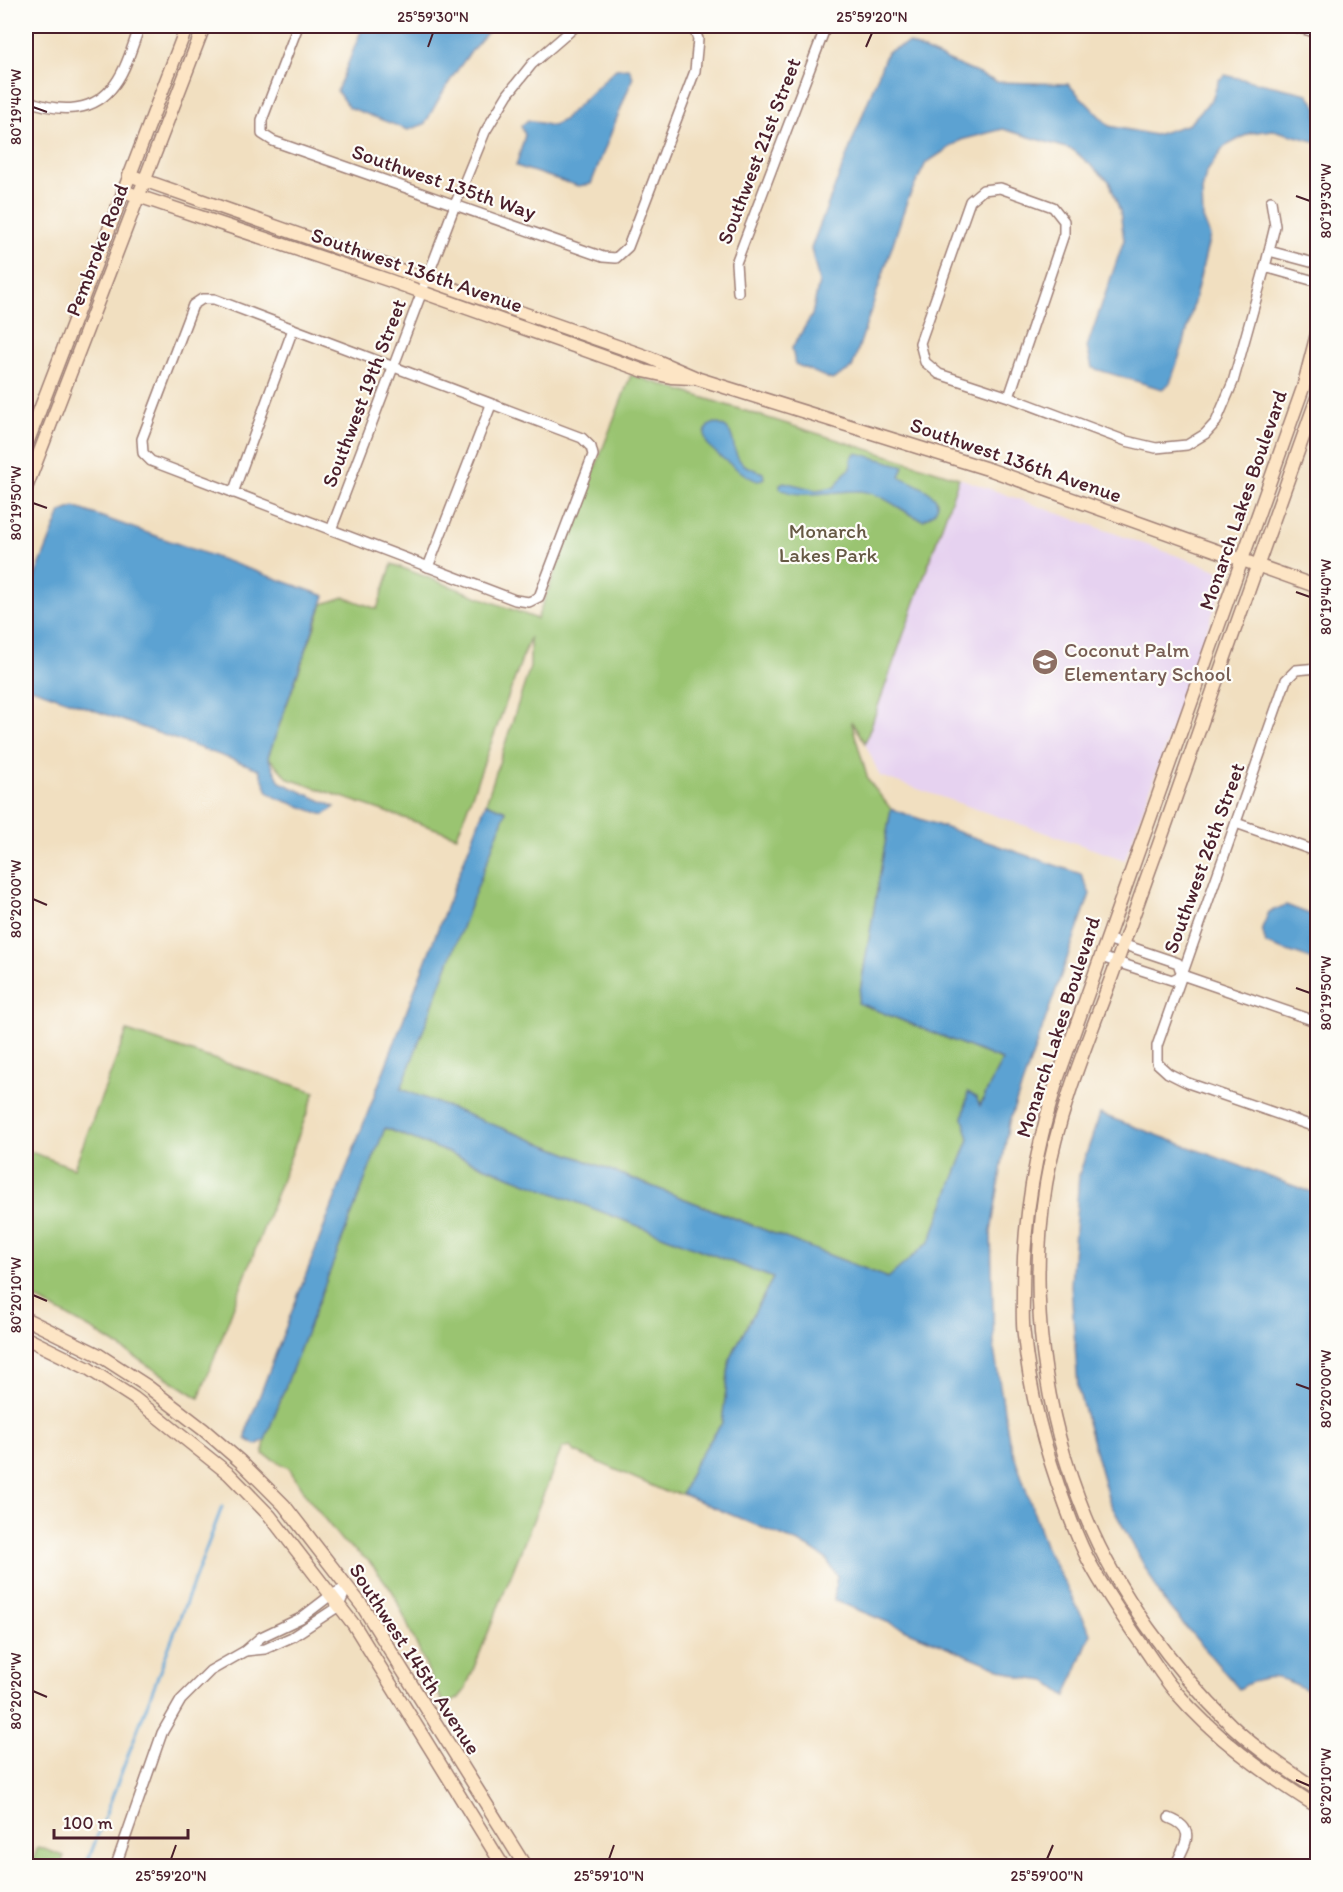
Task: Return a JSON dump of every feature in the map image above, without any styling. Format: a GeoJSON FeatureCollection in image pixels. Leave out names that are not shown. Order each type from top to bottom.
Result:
{"type":"FeatureCollection","features":[{"type":"Feature","properties":{"kind":"street"},"geometry":{"type":"LineString","coordinates":[[26,100],[60,109],[79,108],[104,96],[121,74],[140,26]]}},
{"type":"Feature","properties":{"kind":"street","name":"Pembroke Road"},"geometry":{"type":"LineString","coordinates":[[26,446],[187,26]]}},
{"type":"Feature","properties":{"kind":"street","name":"Pembroke Road"},"geometry":{"type":"LineString","coordinates":[[26,488],[204,26]]}},
{"type":"Feature","properties":{"kind":"street","name":"Southwest 135th Way"},"geometry":{"type":"LineString","coordinates":[[298,26],[262,120],[262,134],[273,141],[603,257],[616,258],[627,247],[695,70],[698,39],[693,26]]}},
{"type":"Feature","properties":{"kind":"street","name":"Southwest 19th Street"},"geometry":{"type":"LineString","coordinates":[[331,530],[485,132],[508,94],[532,64],[576,26]]}},
{"type":"Feature","properties":{"kind":"street","name":"Southwest 21st Street"},"geometry":{"type":"LineString","coordinates":[[738,292],[735,263],[826,26]]}},
{"type":"Feature","properties":{"kind":"street"},"geometry":{"type":"LineString","coordinates":[[1296,27],[1317,26]]}},
{"type":"Feature","properties":{"kind":"street"},"geometry":{"type":"LineString","coordinates":[[1296,27],[1317,33]]}},
{"type":"Feature","properties":{"kind":"street","name":"Southwest 136th Avenue"},"geometry":{"type":"LineString","coordinates":[[129,175],[648,357],[699,379],[991,470],[1317,587]]}},
{"type":"Feature","properties":{"kind":"street"},"geometry":{"type":"LineString","coordinates":[[1009,397],[1064,234],[1064,221],[1053,207],[1000,188],[983,190],[970,201],[920,343],[925,362],[939,374],[1009,397],[1126,441],[1156,447],[1187,445],[1205,434],[1216,422],[1233,382],[1269,251],[1275,225],[1271,201]]}},
{"type":"Feature","properties":{"kind":"street","name":"Southwest 136th Avenue"},"geometry":{"type":"LineString","coordinates":[[123,191],[422,292],[644,371],[671,377],[699,379]]}},
{"type":"Feature","properties":{"kind":"street"},"geometry":{"type":"LineString","coordinates":[[1269,251],[1317,264]]}},
{"type":"Feature","properties":{"kind":"street"},"geometry":{"type":"LineString","coordinates":[[1265,267],[1317,282]]}},
{"type":"Feature","properties":{"kind":"street"},"geometry":{"type":"LineString","coordinates":[[202,299],[214,299],[293,329],[582,438],[591,447],[593,455],[539,597],[530,602],[515,600],[234,494],[151,461],[143,453],[142,439],[147,423],[193,305],[202,299]]}},
{"type":"Feature","properties":{"kind":"street"},"geometry":{"type":"LineString","coordinates":[[234,494],[293,329]]}},
{"type":"Feature","properties":{"kind":"street","name":"Monarch Lakes Boulevard"},"geometry":{"type":"LineString","coordinates":[[1317,330],[1303,388],[1069,1045],[1044,1122],[1029,1198],[1023,1271],[1024,1334],[1033,1394],[1049,1461],[1089,1563],[1113,1603],[1173,1689],[1224,1740],[1281,1784],[1317,1807]]}},
{"type":"Feature","properties":{"kind":"street","name":"Monarch Lakes Boulevard"},"geometry":{"type":"LineString","coordinates":[[1317,395],[1117,962],[1077,1068],[1047,1181],[1038,1270],[1040,1331],[1048,1388],[1065,1455],[1086,1519],[1127,1596],[1184,1677],[1234,1728],[1288,1771],[1317,1790]]}},
{"type":"Feature","properties":{"kind":"street"},"geometry":{"type":"LineString","coordinates":[[429,567],[491,405]]}},
{"type":"Feature","properties":{"kind":"street","name":"Southwest 26th Street"},"geometry":{"type":"LineString","coordinates":[[1317,668],[1296,670],[1286,680],[1157,1046],[1157,1063],[1168,1073],[1188,1083],[1317,1128]]}},
{"type":"Feature","properties":{"kind":"street"},"geometry":{"type":"LineString","coordinates":[[1236,823],[1317,852]]}},
{"type":"Feature","properties":{"kind":"street"},"geometry":{"type":"LineString","coordinates":[[1107,939],[1178,963],[1182,975]]}},
{"type":"Feature","properties":{"kind":"street"},"geometry":{"type":"LineString","coordinates":[[1101,957],[1172,980],[1182,975],[1317,1022]]}},
{"type":"Feature","properties":{"kind":"street"},"geometry":{"type":"LineString","coordinates":[[1160,976],[1166,959]]}},
{"type":"Feature","properties":{"kind":"street"},"geometry":{"type":"LineString","coordinates":[[1054,1148],[1046,1142],[1069,1067],[1069,1045]]}},
{"type":"Feature","properties":{"kind":"street","name":"Southwest 145th Avenue"},"geometry":{"type":"LineString","coordinates":[[26,1319],[99,1355],[147,1386],[241,1462],[284,1505],[363,1607],[525,1866]]}},
{"type":"Feature","properties":{"kind":"street","name":"Southwest 145th Avenue"},"geometry":{"type":"LineString","coordinates":[[26,1338],[88,1369],[134,1398],[229,1474],[270,1516],[354,1625],[503,1866]]}},
{"type":"Feature","properties":{"kind":"street"},"geometry":{"type":"LineString","coordinates":[[116,1865],[162,1733],[181,1700],[210,1671],[245,1651],[261,1637],[301,1618],[331,1595],[347,1587]]}},
{"type":"Feature","properties":{"kind":"street"},"geometry":{"type":"LineString","coordinates":[[245,1651],[265,1649],[291,1637],[339,1606],[347,1587]]}},
{"type":"Feature","properties":{"kind":"street"},"geometry":{"type":"LineString","coordinates":[[1169,1818],[1179,1822],[1187,1834],[1175,1866]]}},
{"type":"Feature","properties":{"kind":"shaded area","name":"Coconut Palm Elementary School"},"geometry":{"type":"Polygon","coordinates":[[[959,478],[1217,570],[1224,582],[1125,860],[880,776],[865,743],[959,478]]]}},
{"type":"Feature","properties":{"kind":"green space","name":"Monarch Lakes Park"},"geometry":{"type":"Polygon","coordinates":[[[631,375],[959,478],[865,743],[851,721],[868,780],[891,809],[858,1003],[1002,1060],[979,1107],[963,1117],[969,1139],[930,1242],[889,1278],[401,1089],[506,811],[486,803],[530,667],[530,637],[457,836],[289,779],[268,757],[323,604],[344,597],[377,609],[392,564],[537,619],[631,375]]]}},
{"type":"Feature","properties":{"kind":"green space"},"geometry":{"type":"Polygon","coordinates":[[[127,1031],[315,1092],[199,1398],[96,1332],[26,1293],[26,1150],[74,1168],[127,1031]]]}},
{"type":"Feature","properties":{"kind":"green space"},"geometry":{"type":"Polygon","coordinates":[[[385,1128],[773,1278],[730,1358],[722,1423],[695,1463],[682,1494],[666,1492],[573,1451],[570,1446],[562,1448],[465,1690],[458,1699],[445,1705],[393,1592],[369,1561],[342,1541],[305,1494],[289,1468],[263,1454],[265,1440],[385,1128]]]}},
{"type":"Feature","properties":{"kind":"green space"},"geometry":{"type":"Polygon","coordinates":[[[38,1847],[64,1856],[60,1866],[31,1866],[38,1847]]]}},
{"type":"Feature","properties":{"kind":"water"},"geometry":{"type":"Polygon","coordinates":[[[363,26],[494,26],[456,72],[425,124],[408,130],[348,107],[337,91],[363,26]]]}},
{"type":"Feature","properties":{"kind":"water"},"geometry":{"type":"Polygon","coordinates":[[[908,43],[997,82],[1068,84],[1109,126],[1155,135],[1189,124],[1212,99],[1219,80],[1225,75],[1308,94],[1317,107],[1317,142],[1273,130],[1250,133],[1224,147],[1206,173],[1202,191],[1203,218],[1210,236],[1184,343],[1170,383],[1162,389],[1092,368],[1087,347],[1124,240],[1120,211],[1109,181],[1073,150],[1003,129],[961,140],[926,163],[907,201],[852,368],[832,380],[795,364],[792,348],[812,315],[819,282],[811,248],[887,52],[908,43]]]}},
{"type":"Feature","properties":{"kind":"water"},"geometry":{"type":"Polygon","coordinates":[[[629,68],[633,77],[591,184],[578,186],[516,166],[525,135],[521,126],[528,120],[553,126],[563,120],[616,69],[629,68]]]}},
{"type":"Feature","properties":{"kind":"water"},"geometry":{"type":"Polygon","coordinates":[[[715,423],[723,426],[731,434],[741,462],[763,473],[764,478],[758,481],[746,475],[710,447],[705,433],[708,426],[715,423]]]}},
{"type":"Feature","properties":{"kind":"water"},"geometry":{"type":"Polygon","coordinates":[[[855,453],[904,466],[900,477],[925,489],[936,500],[937,506],[933,513],[923,520],[882,498],[864,492],[795,494],[780,488],[780,484],[784,482],[816,490],[835,487],[851,468],[851,459],[855,453]]]}},
{"type":"Feature","properties":{"kind":"water"},"geometry":{"type":"Polygon","coordinates":[[[74,507],[325,596],[268,757],[280,782],[335,807],[324,815],[277,798],[268,792],[259,769],[26,686],[26,599],[61,512],[74,507]]]}},
{"type":"Feature","properties":{"kind":"water"},"geometry":{"type":"Polygon","coordinates":[[[486,803],[506,811],[401,1089],[888,1278],[930,1241],[969,1139],[963,1118],[968,1092],[976,1097],[980,1106],[1002,1060],[858,1003],[891,809],[1081,874],[1090,894],[1009,1122],[991,1232],[994,1349],[1009,1440],[1046,1548],[1091,1633],[1066,1696],[1046,1681],[1022,1678],[834,1600],[837,1575],[826,1559],[808,1547],[682,1494],[695,1463],[722,1423],[730,1358],[773,1278],[385,1128],[265,1440],[256,1445],[246,1439],[247,1429],[486,803]]]}},
{"type":"Feature","properties":{"kind":"water"},"geometry":{"type":"Polygon","coordinates":[[[1286,905],[1317,917],[1317,961],[1266,944],[1262,928],[1269,912],[1286,905]]]}},
{"type":"Feature","properties":{"kind":"water"},"geometry":{"type":"Polygon","coordinates":[[[1100,1114],[1317,1193],[1318,1680],[1312,1692],[1284,1680],[1268,1677],[1239,1689],[1163,1600],[1109,1501],[1078,1389],[1071,1285],[1079,1175],[1100,1114]]]}},
{"type":"Feature","properties":{"kind":"waterway"},"geometry":{"type":"LineString","coordinates":[[86,1866],[222,1507]]}},
{"type":"Feature","properties":{"kind":"place","name":"Coconut Palm Elementary School"},"geometry":{"type":"Point","coordinates":[1045,662]}}]}
